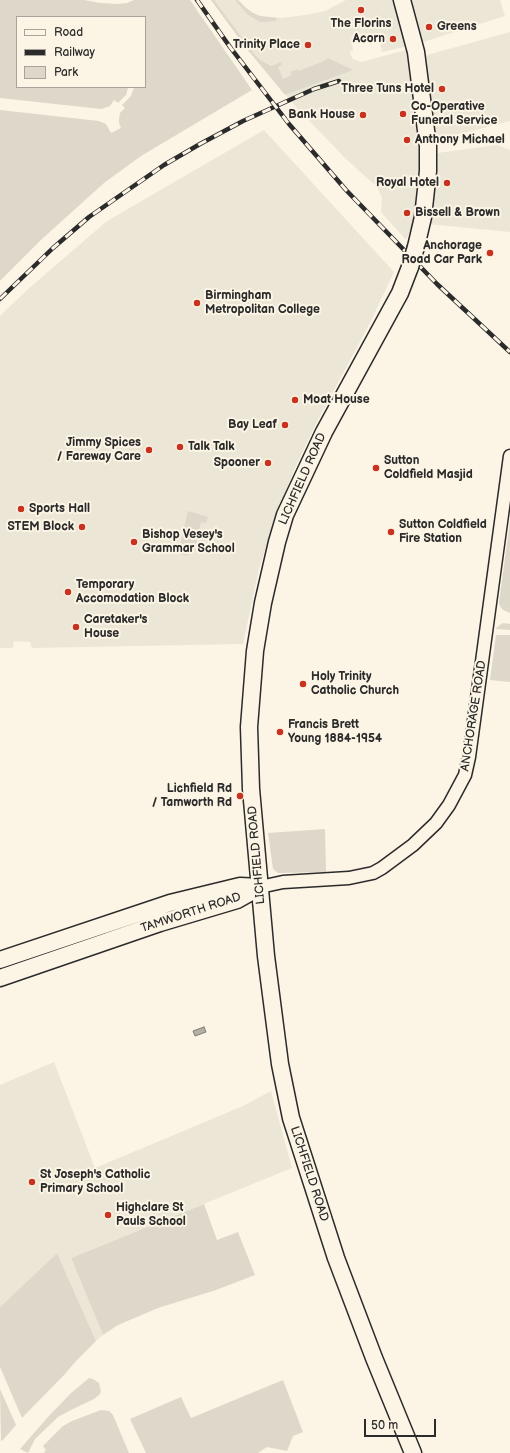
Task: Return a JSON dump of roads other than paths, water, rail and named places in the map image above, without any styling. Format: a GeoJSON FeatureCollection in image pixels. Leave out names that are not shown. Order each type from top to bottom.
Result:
{"type":"FeatureCollection","features":[{"type":"Feature","properties":{"kind":"main road","name":"LICHFIELD ROAD"},"geometry":{"type":"LineString","coordinates":[[402,0],[416,52],[428,146],[428,171],[423,217],[410,267],[400,293],[324,432],[296,490],[286,515],[263,603],[255,651],[249,727],[251,789],[268,982],[280,1064],[291,1118],[336,1258],[374,1358],[413,1453]]}},
{"type":"Feature","properties":{"kind":"main road","name":"TAMWORTH ROAD"},"geometry":{"type":"LineString","coordinates":[[0,960],[170,903],[240,886],[260,887]]}},
{"type":"Feature","properties":{"kind":"main road","name":"TAMWORTH ROAD"},"geometry":{"type":"LineString","coordinates":[[0,978],[160,923],[237,900],[260,887]]}},
{"type":"Feature","properties":{"kind":"street","name":"ANCHORAGE ROAD"},"geometry":{"type":"LineString","coordinates":[[260,887],[283,882],[349,878],[373,873],[413,845],[436,823],[449,806],[465,775],[469,757],[510,456]]}},
{"type":"Feature","properties":{"kind":"railway"},"geometry":{"type":"LineString","coordinates":[[197,0],[230,47],[289,124],[346,190],[437,284],[510,352]]}},
{"type":"Feature","properties":{"kind":"railway"},"geometry":{"type":"LineString","coordinates":[[0,299],[53,248],[89,217],[164,165],[243,121],[314,89],[339,81]]}},
{"type":"Feature","properties":{"kind":"place","name":"The Florins"},"geometry":{"type":"Point","coordinates":[361,10]}},
{"type":"Feature","properties":{"kind":"place","name":"Greens"},"geometry":{"type":"Point","coordinates":[429,27]}},
{"type":"Feature","properties":{"kind":"place","name":"Acorn"},"geometry":{"type":"Point","coordinates":[393,39]}},
{"type":"Feature","properties":{"kind":"place","name":"Trinity Place"},"geometry":{"type":"Point","coordinates":[308,45]}},
{"type":"Feature","properties":{"kind":"place","name":"Three Tuns Hotel"},"geometry":{"type":"Point","coordinates":[442,89]}},
{"type":"Feature","properties":{"kind":"place","name":"Co-Operative Funeral Service"},"geometry":{"type":"Point","coordinates":[403,114]}},
{"type":"Feature","properties":{"kind":"place","name":"Bank House"},"geometry":{"type":"Point","coordinates":[363,115]}},
{"type":"Feature","properties":{"kind":"place","name":"Anthony Michael"},"geometry":{"type":"Point","coordinates":[407,140]}},
{"type":"Feature","properties":{"kind":"place","name":"Royal Hotel"},"geometry":{"type":"Point","coordinates":[447,183]}},
{"type":"Feature","properties":{"kind":"place","name":"Bissell & Brown"},"geometry":{"type":"Point","coordinates":[407,213]}},
{"type":"Feature","properties":{"kind":"place","name":"Anchorage Road Car Park"},"geometry":{"type":"Point","coordinates":[490,253]}},
{"type":"Feature","properties":{"kind":"place","name":"Birmingham Metropolitan College"},"geometry":{"type":"Point","coordinates":[197,303]}},
{"type":"Feature","properties":{"kind":"place","name":"Moat House"},"geometry":{"type":"Point","coordinates":[295,400]}},
{"type":"Feature","properties":{"kind":"place","name":"Bay Leaf"},"geometry":{"type":"Point","coordinates":[285,425]}},
{"type":"Feature","properties":{"kind":"place","name":"Talk Talk"},"geometry":{"type":"Point","coordinates":[180,447]}},
{"type":"Feature","properties":{"kind":"place","name":"Jimmy Spices / Fareway Care"},"geometry":{"type":"Point","coordinates":[149,450]}},
{"type":"Feature","properties":{"kind":"place","name":"Spooner"},"geometry":{"type":"Point","coordinates":[268,463]}},
{"type":"Feature","properties":{"kind":"place","name":"Sutton Coldfield Masjid"},"geometry":{"type":"Point","coordinates":[376,468]}},
{"type":"Feature","properties":{"kind":"place","name":"Sports Hall"},"geometry":{"type":"Point","coordinates":[21,509]}},
{"type":"Feature","properties":{"kind":"place","name":"STEM Block"},"geometry":{"type":"Point","coordinates":[82,527]}},
{"type":"Feature","properties":{"kind":"place","name":"Sutton Coldfield Fire Station"},"geometry":{"type":"Point","coordinates":[391,532]}},
{"type":"Feature","properties":{"kind":"place","name":"Bishop Vesey's Grammar School"},"geometry":{"type":"Point","coordinates":[134,542]}},
{"type":"Feature","properties":{"kind":"place","name":"Temporary Accomodation Block"},"geometry":{"type":"Point","coordinates":[68,592]}},
{"type":"Feature","properties":{"kind":"place","name":"Caretaker's House"},"geometry":{"type":"Point","coordinates":[76,627]}},
{"type":"Feature","properties":{"kind":"place","name":"Holy Trinity Catholic Church"},"geometry":{"type":"Point","coordinates":[303,684]}},
{"type":"Feature","properties":{"kind":"place","name":"Francis Brett Young 1884-1954"},"geometry":{"type":"Point","coordinates":[280,732]}},
{"type":"Feature","properties":{"kind":"place","name":"Lichfield Rd / Tamworth Rd"},"geometry":{"type":"Point","coordinates":[240,796]}},
{"type":"Feature","properties":{"kind":"place","name":"St Joseph's Catholic Primary School"},"geometry":{"type":"Point","coordinates":[32,1182]}},
{"type":"Feature","properties":{"kind":"place","name":"Highclare St Pauls School"},"geometry":{"type":"Point","coordinates":[108,1215]}}]}
